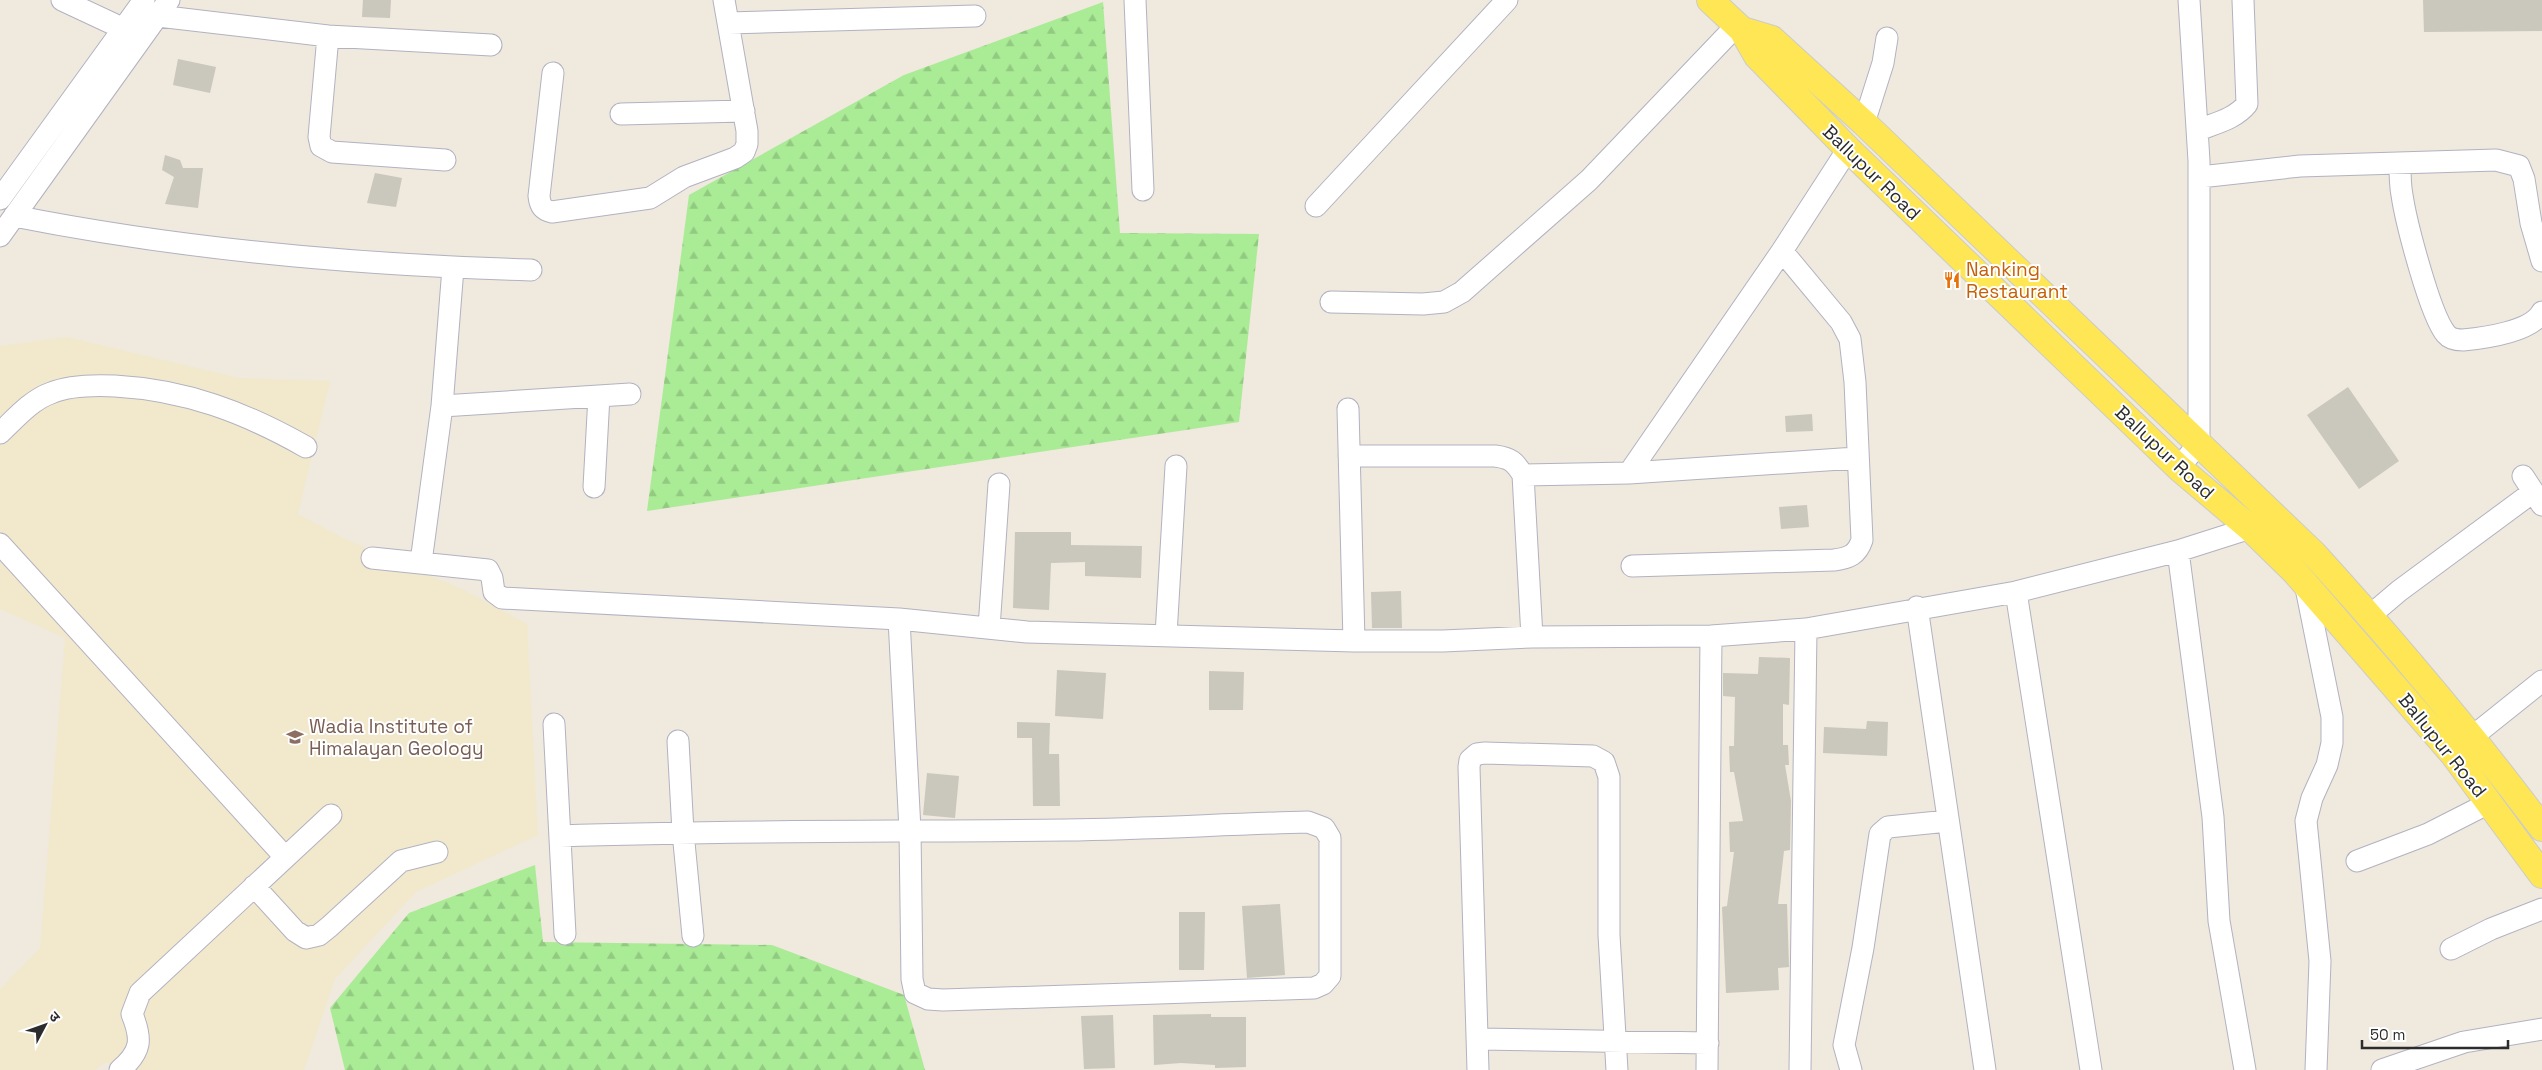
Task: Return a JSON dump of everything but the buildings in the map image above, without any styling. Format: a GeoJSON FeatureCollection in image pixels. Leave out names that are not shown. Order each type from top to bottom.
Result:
{"type":"FeatureCollection","features":[{"type":"Feature","properties":{"kind":"main road"},"geometry":{"type":"LineString","coordinates":[[1710,0],[1739,28],[1765,48]]}},
{"type":"Feature","properties":{"kind":"main road","name":"Ballupur Road"},"geometry":{"type":"LineString","coordinates":[[1765,48],[1864,123],[2314,554],[2372,618],[2472,737],[2542,828]]}},
{"type":"Feature","properties":{"kind":"main road","name":"Ballupur Road"},"geometry":{"type":"LineString","coordinates":[[1765,48],[1848,149],[2179,468],[2250,528],[2305,583],[2454,754],[2542,875]]}},
{"type":"Feature","properties":{"kind":"street"},"geometry":{"type":"LineString","coordinates":[[62,0],[124,29]]}},
{"type":"Feature","properties":{"kind":"street"},"geometry":{"type":"LineString","coordinates":[[0,199],[144,0]]}},
{"type":"Feature","properties":{"kind":"street"},"geometry":{"type":"LineString","coordinates":[[553,73],[539,196],[540,204],[544,210],[552,212],[650,198],[684,177],[735,158],[744,152],[747,144],[744,111],[724,0]]}},
{"type":"Feature","properties":{"kind":"street"},"geometry":{"type":"LineString","coordinates":[[1135,0],[1143,190]]}},
{"type":"Feature","properties":{"kind":"street"},"geometry":{"type":"LineString","coordinates":[[1316,206],[1507,0]]}},
{"type":"Feature","properties":{"kind":"street"},"geometry":{"type":"LineString","coordinates":[[2179,468],[2199,443],[2200,177],[2189,0]]}},
{"type":"Feature","properties":{"kind":"street"},"geometry":{"type":"LineString","coordinates":[[2198,130],[2230,118],[2240,112],[2247,104],[2243,0]]}},
{"type":"Feature","properties":{"kind":"street"},"geometry":{"type":"LineString","coordinates":[[0,236],[164,8],[328,36],[491,45]]}},
{"type":"Feature","properties":{"kind":"street"},"geometry":{"type":"LineString","coordinates":[[728,23],[976,16]]}},
{"type":"Feature","properties":{"kind":"street"},"geometry":{"type":"LineString","coordinates":[[1331,302],[1423,304],[1444,302],[1462,292],[1589,180],[1739,28]]}},
{"type":"Feature","properties":{"kind":"street"},"geometry":{"type":"LineString","coordinates":[[328,36],[319,136],[322,146],[332,152],[445,160]]}},
{"type":"Feature","properties":{"kind":"street"},"geometry":{"type":"LineString","coordinates":[[1864,123],[1884,63],[1887,38]]}},
{"type":"Feature","properties":{"kind":"street"},"geometry":{"type":"LineString","coordinates":[[621,114],[744,111]]}},
{"type":"Feature","properties":{"kind":"street"},"geometry":{"type":"LineString","coordinates":[[1629,473],[1782,251],[1848,149]]}},
{"type":"Feature","properties":{"kind":"street"},"geometry":{"type":"LineString","coordinates":[[2200,177],[2300,166],[2496,160],[2519,166],[2524,179],[2532,223],[2542,261]]}},
{"type":"Feature","properties":{"kind":"street"},"geometry":{"type":"LineString","coordinates":[[2400,164],[2402,194],[2425,283],[2441,327],[2447,336],[2456,340],[2476,339],[2515,330],[2528,325],[2541,316]]}},
{"type":"Feature","properties":{"kind":"street"},"geometry":{"type":"LineString","coordinates":[[14,216],[261,255],[453,268],[532,270]]}},
{"type":"Feature","properties":{"kind":"street"},"geometry":{"type":"LineString","coordinates":[[1632,566],[1834,560],[1853,555],[1862,540],[1856,458],[1855,382],[1850,339],[1841,322],[1782,251]]}},
{"type":"Feature","properties":{"kind":"street"},"geometry":{"type":"LineString","coordinates":[[421,562],[442,406],[453,268]]}},
{"type":"Feature","properties":{"kind":"street"},"geometry":{"type":"LineString","coordinates":[[0,433],[31,405],[50,393],[73,387],[137,387],[178,394],[227,408],[264,423],[306,447]]}},
{"type":"Feature","properties":{"kind":"street"},"geometry":{"type":"LineString","coordinates":[[442,406],[630,394]]}},
{"type":"Feature","properties":{"kind":"street"},"geometry":{"type":"LineString","coordinates":[[594,487],[599,396]]}},
{"type":"Feature","properties":{"kind":"street"},"geometry":{"type":"LineString","coordinates":[[1348,409],[1354,641]]}},
{"type":"Feature","properties":{"kind":"street"},"geometry":{"type":"LineString","coordinates":[[1349,456],[1495,456],[1509,458],[1516,463],[1523,475],[1532,637]]}},
{"type":"Feature","properties":{"kind":"street"},"geometry":{"type":"LineString","coordinates":[[1523,475],[1629,473],[1856,458]]}},
{"type":"Feature","properties":{"kind":"street"},"geometry":{"type":"LineString","coordinates":[[1166,635],[1176,466]]}},
{"type":"Feature","properties":{"kind":"street"},"geometry":{"type":"LineString","coordinates":[[989,628],[999,484]]}},
{"type":"Feature","properties":{"kind":"street"},"geometry":{"type":"LineString","coordinates":[[2372,618],[2378,608],[2399,591],[2533,491]]}},
{"type":"Feature","properties":{"kind":"street"},"geometry":{"type":"LineString","coordinates":[[372,558],[488,570],[492,578],[494,592],[502,598],[899,619],[1028,632],[1354,641],[1443,641],[1532,637],[1711,636],[1806,629],[2016,592],[2178,550],[2277,520]]}},
{"type":"Feature","properties":{"kind":"street"},"geometry":{"type":"LineString","coordinates":[[0,544],[285,858]]}},
{"type":"Feature","properties":{"kind":"street"},"geometry":{"type":"LineString","coordinates":[[2178,550],[2213,817],[2219,921],[2245,1070]]}},
{"type":"Feature","properties":{"kind":"street"},"geometry":{"type":"LineString","coordinates":[[2305,583],[2332,725],[2332,743],[2327,764],[2312,798],[2306,821],[2320,961],[2316,1070]]}},
{"type":"Feature","properties":{"kind":"street"},"geometry":{"type":"LineString","coordinates":[[2016,592],[2091,1070]]}},
{"type":"Feature","properties":{"kind":"street"},"geometry":{"type":"LineString","coordinates":[[1917,608],[1984,1070]]}},
{"type":"Feature","properties":{"kind":"street"},"geometry":{"type":"LineString","coordinates":[[560,836],[683,832],[910,830],[1067,830],[1308,822],[1324,828],[1330,838],[1330,976],[1323,984],[1314,988],[928,999],[915,993],[912,979],[910,830],[899,619]]}},
{"type":"Feature","properties":{"kind":"street"},"geometry":{"type":"LineString","coordinates":[[1800,1070],[1806,629]]}},
{"type":"Feature","properties":{"kind":"street"},"geometry":{"type":"LineString","coordinates":[[1707,1070],[1711,636]]}},
{"type":"Feature","properties":{"kind":"street"},"geometry":{"type":"LineString","coordinates":[[2472,737],[2542,681]]}},
{"type":"Feature","properties":{"kind":"street"},"geometry":{"type":"LineString","coordinates":[[554,724],[566,934]]}},
{"type":"Feature","properties":{"kind":"street"},"geometry":{"type":"LineString","coordinates":[[678,741],[683,832],[693,936]]}},
{"type":"Feature","properties":{"kind":"street"},"geometry":{"type":"LineString","coordinates":[[1478,1070],[1472,907],[1470,760],[1476,754],[1485,753],[1593,756],[1604,762],[1608,769],[1609,935],[1617,1070]]}},
{"type":"Feature","properties":{"kind":"street"},"geometry":{"type":"LineString","coordinates":[[2357,862],[2428,834],[2489,802]]}},
{"type":"Feature","properties":{"kind":"street"},"geometry":{"type":"LineString","coordinates":[[120,1070],[132,1059],[140,1044],[138,1029],[132,1014],[140,993],[331,815]]}},
{"type":"Feature","properties":{"kind":"street"},"geometry":{"type":"LineString","coordinates":[[1837,1070],[1844,1045],[1863,948],[1880,834],[1888,827],[1948,821]]}},
{"type":"Feature","properties":{"kind":"street"},"geometry":{"type":"LineString","coordinates":[[254,886],[295,931],[306,938],[319,935],[401,861],[438,852]]}},
{"type":"Feature","properties":{"kind":"street"},"geometry":{"type":"LineString","coordinates":[[2451,949],[2491,929],[2542,909]]}},
{"type":"Feature","properties":{"kind":"street"},"geometry":{"type":"LineString","coordinates":[[2382,1070],[2464,1042],[2542,1029]]}},
{"type":"Feature","properties":{"kind":"street"},"geometry":{"type":"LineString","coordinates":[[1478,1038],[1708,1043]]}},
{"type":"Feature","properties":{"kind":"street"},"geometry":{"type":"LineString","coordinates":[[1844,1045],[1851,1070]]}},
{"type":"Feature","properties":{"kind":"shaded area","name":"Wadia Institute of Himalayan Geology"},"geometry":{"type":"Polygon","coordinates":[[[67,337],[239,378],[330,381],[298,514],[345,539],[466,591],[527,624],[538,835],[416,892],[335,979],[304,1070],[117,1070],[106,1062],[95,1070],[0,1070],[0,989],[40,948],[65,638],[0,609],[0,346],[67,337]]]}},
{"type":"Feature","properties":{"kind":"green space"},"geometry":{"type":"Polygon","coordinates":[[[1103,2],[1120,233],[1259,234],[1239,422],[647,511],[689,195],[904,75],[1103,2]]]}},
{"type":"Feature","properties":{"kind":"green space"},"geometry":{"type":"Polygon","coordinates":[[[535,865],[543,942],[772,945],[904,995],[925,1070],[345,1070],[330,1008],[409,913],[535,865]]]}},
{"type":"Feature","properties":{"kind":"place","name":"Nanking Restaurant"},"geometry":{"type":"Point","coordinates":[1952,280]}},
{"type":"Feature","properties":{"kind":"place","name":"Wadia Institute of Himalayan Geology"},"geometry":{"type":"Point","coordinates":[295,737]}}]}
